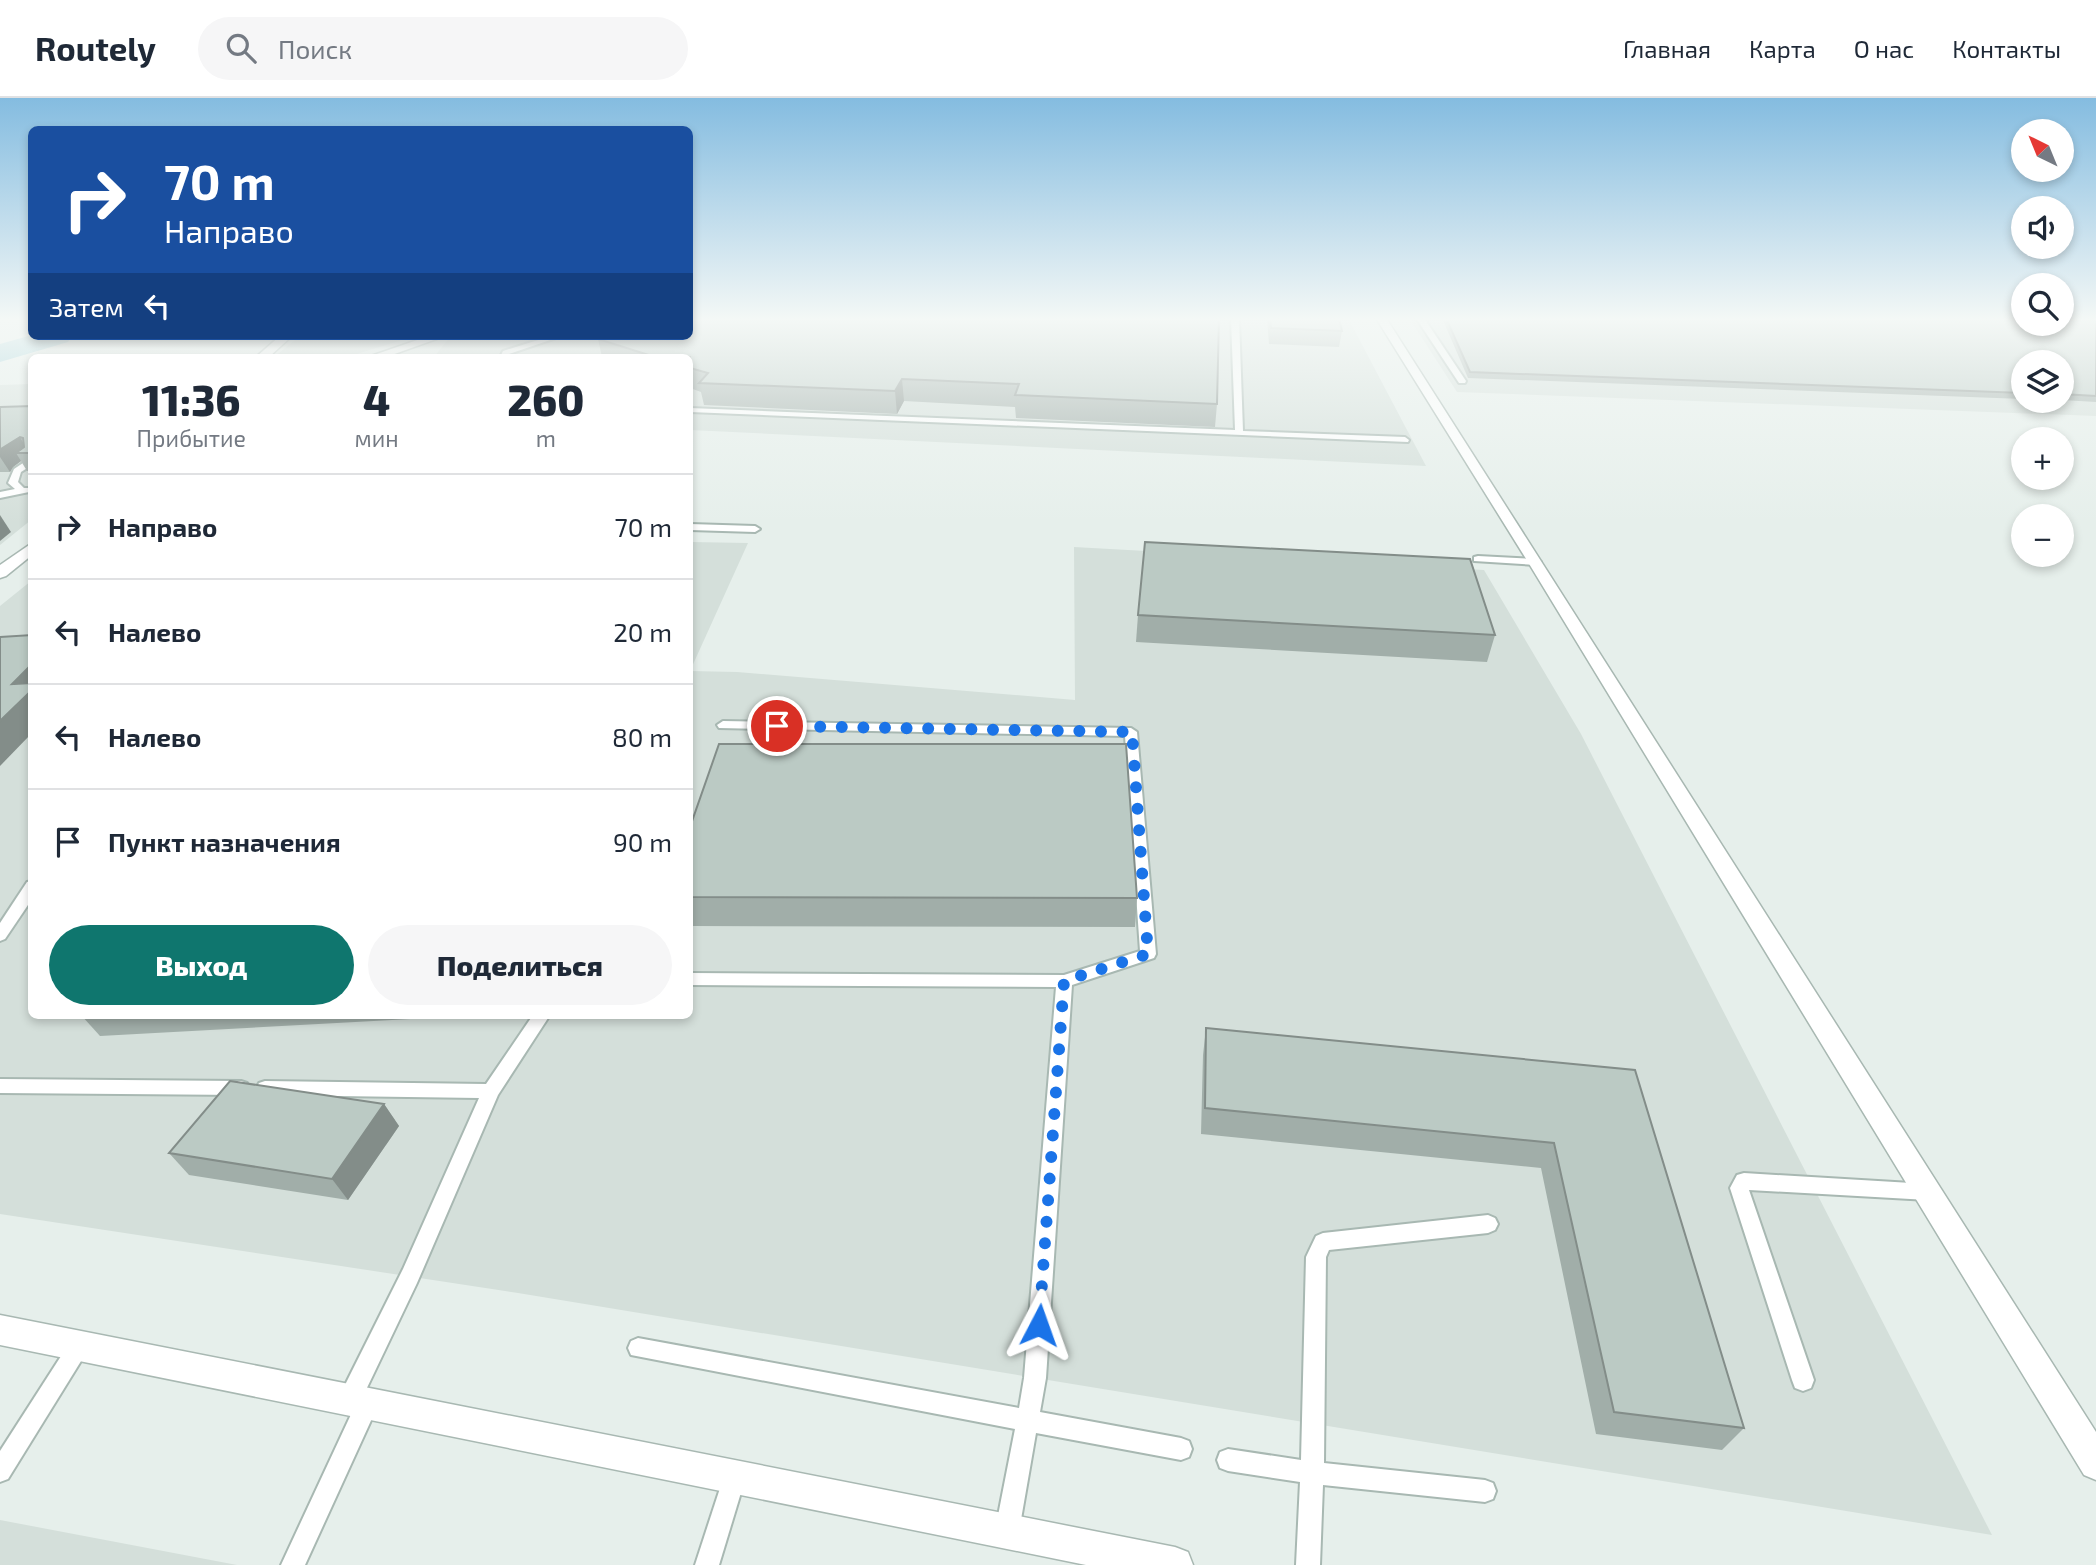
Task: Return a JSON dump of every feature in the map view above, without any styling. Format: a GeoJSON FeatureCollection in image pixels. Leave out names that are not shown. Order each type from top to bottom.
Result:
{"type":"FeatureCollection","features":[{"type":"Feature","properties":{"kind":"street"},"geometry":{"type":"LineString","coordinates":[[1424,386],[2096,1463]]}},
{"type":"Feature","properties":{"kind":"street"},"geometry":{"type":"LineString","coordinates":[[0,573],[28,550]]}},
{"type":"Feature","properties":{"kind":"street"},"geometry":{"type":"LineString","coordinates":[[0,1330],[1175,1565]]}},
{"type":"Feature","properties":{"kind":"lane"},"geometry":{"type":"LineString","coordinates":[[1237,386],[1239,433]]}},
{"type":"Feature","properties":{"kind":"lane"},"geometry":{"type":"LineString","coordinates":[[693,410],[1405,440]]}},
{"type":"Feature","properties":{"kind":"lane"},"geometry":{"type":"LineString","coordinates":[[27,490],[13,483],[17,471],[28,463]]}},
{"type":"Feature","properties":{"kind":"lane"},"geometry":{"type":"LineString","coordinates":[[0,495],[27,490]]}},
{"type":"Feature","properties":{"kind":"lane"},"geometry":{"type":"LineString","coordinates":[[693,527],[755,529]]}},
{"type":"Feature","properties":{"kind":"lane"},"geometry":{"type":"LineString","coordinates":[[1478,559],[1536,562]]}},
{"type":"Feature","properties":{"kind":"lane"},"geometry":{"type":"LineString","coordinates":[[693,979],[1064,981],[1148,954],[1132,732],[723,725]]}},
{"type":"Feature","properties":{"kind":"lane"},"geometry":{"type":"LineString","coordinates":[[0,935],[28,892]]}},
{"type":"Feature","properties":{"kind":"lane"},"geometry":{"type":"LineString","coordinates":[[1007,1531],[1035,1378],[1064,981]]}},
{"type":"Feature","properties":{"kind":"lane"},"geometry":{"type":"LineString","coordinates":[[293,1565],[410,1276],[491,1091],[539,1019]]}},
{"type":"Feature","properties":{"kind":"lane"},"geometry":{"type":"LineString","coordinates":[[0,1086],[491,1091]]}},
{"type":"Feature","properties":{"kind":"lane"},"geometry":{"type":"LineString","coordinates":[[1803,1380],[1739,1188],[1744,1181],[1928,1192]]}},
{"type":"Feature","properties":{"kind":"lane"},"geometry":{"type":"LineString","coordinates":[[1308,1565],[1316,1257],[1323,1242],[1488,1224]]}},
{"type":"Feature","properties":{"kind":"lane"},"geometry":{"type":"LineString","coordinates":[[0,1471],[79,1346]]}},
{"type":"Feature","properties":{"kind":"lane"},"geometry":{"type":"LineString","coordinates":[[638,1348],[1181,1449]]}},
{"type":"Feature","properties":{"kind":"lane"},"geometry":{"type":"LineString","coordinates":[[1228,1460],[1312,1473],[1485,1491]]}},
{"type":"Feature","properties":{"kind":"lane"},"geometry":{"type":"LineString","coordinates":[[707,1565],[735,1476]]}},
{"type":"Feature","properties":{"kind":"shaded area"},"geometry":{"type":"Polygon","coordinates":[[[0,386],[28,386],[28,522],[0,545],[0,386]]]}},
{"type":"Feature","properties":{"kind":"shaded area"},"geometry":{"type":"Polygon","coordinates":[[[693,386],[1384,386],[1426,466],[693,430],[693,386]]]}},
{"type":"Feature","properties":{"kind":"shaded area"},"geometry":{"type":"Polygon","coordinates":[[[1453,386],[2011,386],[2011,413],[1457,392],[1453,386]]]}},
{"type":"Feature","properties":{"kind":"shaded area"},"geometry":{"type":"Polygon","coordinates":[[[2074,386],[2096,386],[2096,416],[2016,413],[2074,413],[2074,386]]]}},
{"type":"Feature","properties":{"kind":"shaded area"},"geometry":{"type":"Polygon","coordinates":[[[693,542],[748,543],[693,664],[693,542]]]}},
{"type":"Feature","properties":{"kind":"shaded area"},"geometry":{"type":"Polygon","coordinates":[[[1074,547],[1484,570],[1581,734],[1992,1535],[518,1293],[0,1214],[0,606],[28,583],[28,1019],[693,1019],[693,671],[737,672],[1075,700],[1074,547]]]}},
{"type":"Feature","properties":{"kind":"shaded area"},"geometry":{"type":"Polygon","coordinates":[[[0,1520],[237,1565],[0,1565],[0,1520]]]}},
{"type":"Feature","properties":{"kind":"building"},"geometry":{"type":"Polygon","coordinates":[[[784,386],[898,386],[895,391],[784,386]]]}},
{"type":"Feature","properties":{"kind":"building"},"geometry":{"type":"Polygon","coordinates":[[[1018,386],[1217,386],[1217,404],[1015,395],[1018,386]]]}},
{"type":"Feature","properties":{"kind":"building"},"geometry":{"type":"Polygon","coordinates":[[[1851,386],[2011,386],[2011,393],[1851,386]]]}},
{"type":"Feature","properties":{"kind":"building"},"geometry":{"type":"Polygon","coordinates":[[[2074,386],[2096,386],[2096,396],[2074,395],[2074,386]]]}},
{"type":"Feature","properties":{"kind":"building"},"geometry":{"type":"Polygon","coordinates":[[[28,406],[28,453],[16,453],[24,447],[23,438],[20,437],[0,451],[0,407],[28,406]]]}},
{"type":"Feature","properties":{"kind":"building"},"geometry":{"type":"Polygon","coordinates":[[[1145,542],[1470,559],[1495,635],[1138,615],[1145,542]]]}},
{"type":"Feature","properties":{"kind":"building"},"geometry":{"type":"Polygon","coordinates":[[[28,635],[28,668],[12,684],[28,683],[28,694],[0,721],[0,637],[28,635]]]}},
{"type":"Feature","properties":{"kind":"building"},"geometry":{"type":"Polygon","coordinates":[[[719,744],[1126,744],[1137,898],[693,897],[693,818],[719,744]]]}},
{"type":"Feature","properties":{"kind":"building"},"geometry":{"type":"Polygon","coordinates":[[[1206,1028],[1635,1070],[1744,1428],[1614,1412],[1554,1143],[1205,1108],[1206,1028]]]}},
{"type":"Feature","properties":{"kind":"building"},"geometry":{"type":"Polygon","coordinates":[[[230,1081],[384,1104],[332,1179],[169,1153],[230,1081]]]}},
{"type":"Feature","properties":{"kind":"route"},"geometry":{"type":"LineString","coordinates":[[777,726],[1132,732],[1148,954],[1064,981],[1039,1325]]}}]}
